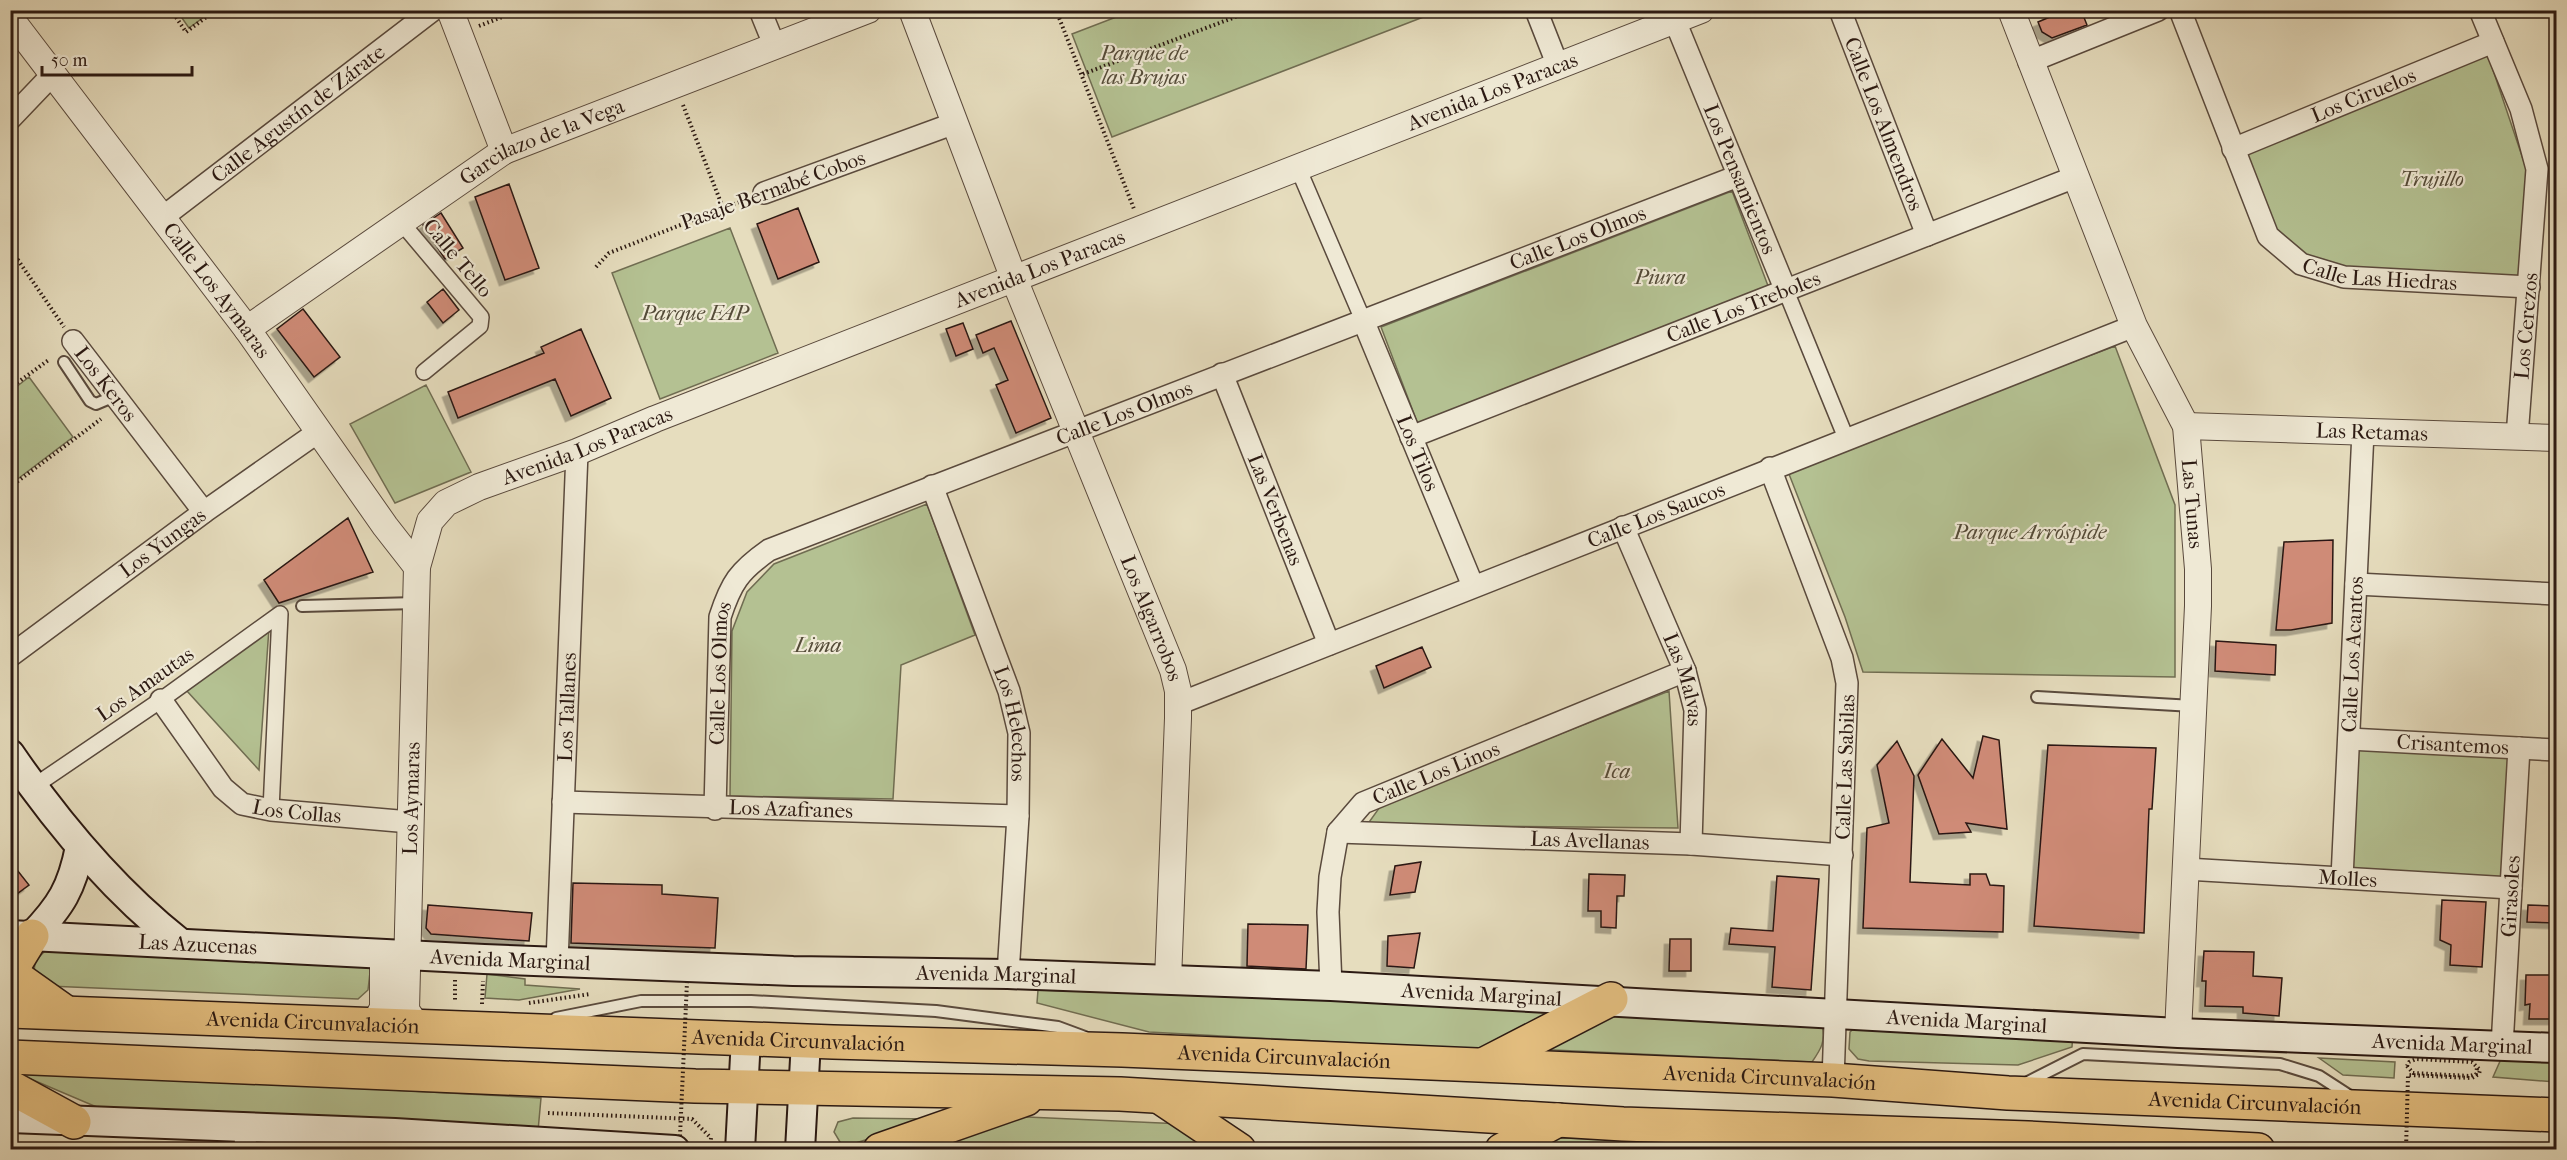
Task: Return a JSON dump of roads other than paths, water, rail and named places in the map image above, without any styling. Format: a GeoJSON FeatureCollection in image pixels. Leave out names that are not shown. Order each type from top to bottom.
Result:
{"type":"FeatureCollection","features":[{"type":"Feature","properties":{"kind":"main road"},"geometry":{"type":"LineString","coordinates":[[10,754],[80,847],[138,909],[179,942]]}},
{"type":"Feature","properties":{"kind":"main road"},"geometry":{"type":"LineString","coordinates":[[65,1012],[10,972],[21,935],[64,901],[74,876],[80,847]]}},
{"type":"Feature","properties":{"kind":"main road","name":"Las Azucenas"},"geometry":{"type":"LineString","coordinates":[[21,935],[395,955]]}},
{"type":"Feature","properties":{"kind":"main road","name":"Avenida Marginal"},"geometry":{"type":"LineString","coordinates":[[395,955],[793,971],[1008,974],[1331,986],[1611,999],[2178,1033],[2556,1048]]}},
{"type":"Feature","properties":{"kind":"main road"},"geometry":{"type":"LineString","coordinates":[[1483,1065],[1611,999]]}},
{"type":"Feature","properties":{"kind":"main road","name":"Avenida Circunvalación"},"geometry":{"type":"LineString","coordinates":[[10,1011],[806,1041],[1122,1050],[1833,1080],[2008,1093],[2556,1115]]}},
{"type":"Feature","properties":{"kind":"main road"},"geometry":{"type":"LineString","coordinates":[[740,1149],[746,1038]]}},
{"type":"Feature","properties":{"kind":"main road"},"geometry":{"type":"LineString","coordinates":[[800,1149],[806,1041]]}},
{"type":"Feature","properties":{"kind":"main road","name":"Avenida Circunvalación"},"geometry":{"type":"LineString","coordinates":[[10,1057],[744,1087],[1159,1096],[1558,1120],[2258,1149]]}},
{"type":"Feature","properties":{"kind":"main road"},"geometry":{"type":"LineString","coordinates":[[10,1087],[74,1122]]}},
{"type":"Feature","properties":{"kind":"main road"},"geometry":{"type":"LineString","coordinates":[[880,1149],[1048,1092]]}},
{"type":"Feature","properties":{"kind":"main road"},"geometry":{"type":"LineString","coordinates":[[1159,1096],[1239,1149]]}},
{"type":"Feature","properties":{"kind":"main road"},"geometry":{"type":"LineString","coordinates":[[10,1118],[245,1139],[521,1140],[676,1134]]}},
{"type":"Feature","properties":{"kind":"main road"},"geometry":{"type":"LineString","coordinates":[[1502,1149],[1558,1120]]}},
{"type":"Feature","properties":{"kind":"street","name":"Calle Agustín de Zárate"},"geometry":{"type":"LineString","coordinates":[[162,217],[433,10]]}},
{"type":"Feature","properties":{"kind":"street"},"geometry":{"type":"LineString","coordinates":[[760,10],[775,46]]}},
{"type":"Feature","properties":{"kind":"street","name":"Garcilazo de la Vega"},"geometry":{"type":"LineString","coordinates":[[247,329],[504,151],[868,10]]}},
{"type":"Feature","properties":{"kind":"street","name":"Los Algarrobos"},"geometry":{"type":"LineString","coordinates":[[912,10],[1014,279],[1173,670],[1178,704],[1168,980]]}},
{"type":"Feature","properties":{"kind":"street"},"geometry":{"type":"LineString","coordinates":[[1536,10],[1558,66]]}},
{"type":"Feature","properties":{"kind":"street","name":"Avenida Los Paracas"},"geometry":{"type":"LineString","coordinates":[[417,567],[430,521],[446,503],[479,487],[577,452],[1701,10]]}},
{"type":"Feature","properties":{"kind":"street","name":"Calle Los Almendros"},"geometry":{"type":"LineString","coordinates":[[1840,10],[1927,235]]}},
{"type":"Feature","properties":{"kind":"street","name":"Las Tunas"},"geometry":{"type":"LineString","coordinates":[[2011,10],[2029,62],[2134,326],[2186,426],[2198,568],[2178,1033]]}},
{"type":"Feature","properties":{"kind":"street"},"geometry":{"type":"LineString","coordinates":[[2029,62],[2158,10]]}},
{"type":"Feature","properties":{"kind":"street","name":"Calle Las Hiedras"},"geometry":{"type":"LineString","coordinates":[[2180,10],[2268,236],[2301,264],[2344,278],[2529,287]]}},
{"type":"Feature","properties":{"kind":"street","name":"Los Cerezos"},"geometry":{"type":"LineString","coordinates":[[2480,10],[2521,109],[2537,170],[2517,437]]}},
{"type":"Feature","properties":{"kind":"street","name":"Calle Los Aymaras"},"geometry":{"type":"LineString","coordinates":[[10,18],[247,329],[318,432],[417,567]]}},
{"type":"Feature","properties":{"kind":"street","name":"Los Pensamientos"},"geometry":{"type":"LineString","coordinates":[[1675,21],[1846,438]]}},
{"type":"Feature","properties":{"kind":"street"},"geometry":{"type":"LineString","coordinates":[[454,22],[504,151]]}},
{"type":"Feature","properties":{"kind":"street","name":"Los Ciruelos"},"geometry":{"type":"LineString","coordinates":[[2233,149],[2493,42]]}},
{"type":"Feature","properties":{"kind":"street"},"geometry":{"type":"LineString","coordinates":[[10,119],[53,74]]}},
{"type":"Feature","properties":{"kind":"street","name":"Pasaje Bernabé Cobos"},"geometry":{"type":"LineString","coordinates":[[764,193],[955,123]]}},
{"type":"Feature","properties":{"kind":"street"},"geometry":{"type":"LineString","coordinates":[[1298,168],[1363,320]]}},
{"type":"Feature","properties":{"kind":"street","name":"Calle Los Olmos"},"geometry":{"type":"LineString","coordinates":[[715,809],[720,617],[729,588],[745,567],[769,550],[1738,176]]}},
{"type":"Feature","properties":{"kind":"street","name":"Calle Los Treboles"},"geometry":{"type":"LineString","coordinates":[[1411,437],[2075,177]]}},
{"type":"Feature","properties":{"kind":"street","name":"Calle Tello"},"geometry":{"type":"LineString","coordinates":[[401,222],[481,317],[480,326],[424,372]]}},
{"type":"Feature","properties":{"kind":"street","name":"Los Tilos"},"geometry":{"type":"LineString","coordinates":[[1363,320],[1473,586]]}},
{"type":"Feature","properties":{"kind":"street","name":"Calle Los Saucos"},"geometry":{"type":"LineString","coordinates":[[1178,704],[2134,326]]}},
{"type":"Feature","properties":{"kind":"street","name":"Los Keros"},"geometry":{"type":"LineString","coordinates":[[73,341],[204,512]]}},
{"type":"Feature","properties":{"kind":"street","name":"Las Verbenas"},"geometry":{"type":"LineString","coordinates":[[1222,374],[1329,644]]}},
{"type":"Feature","properties":{"kind":"street","name":"Las Retamas"},"geometry":{"type":"LineString","coordinates":[[2186,426],[2556,438]]}},
{"type":"Feature","properties":{"kind":"street","name":"Los Yungas"},"geometry":{"type":"LineString","coordinates":[[10,656],[204,512],[318,432]]}},
{"type":"Feature","properties":{"kind":"street","name":"Calle Los Acantos"},"geometry":{"type":"LineString","coordinates":[[2342,878],[2363,432]]}},
{"type":"Feature","properties":{"kind":"street","name":"Los Tallanes"},"geometry":{"type":"LineString","coordinates":[[557,962],[577,452]]}},
{"type":"Feature","properties":{"kind":"street","name":"Calle Las Sabilas"},"geometry":{"type":"LineString","coordinates":[[1770,468],[1842,658],[1847,683],[1833,1080]]}},
{"type":"Feature","properties":{"kind":"street","name":"Los Helechos"},"geometry":{"type":"LineString","coordinates":[[932,486],[1009,691],[1019,733],[1018,816],[1008,974]]}},
{"type":"Feature","properties":{"kind":"street","name":"Las Malvas"},"geometry":{"type":"LineString","coordinates":[[1623,527],[1685,670],[1695,710],[1691,844]]}},
{"type":"Feature","properties":{"kind":"street","name":"Los Aymaras"},"geometry":{"type":"LineString","coordinates":[[374,1024],[383,1008],[395,955],[410,822],[417,567]]}},
{"type":"Feature","properties":{"kind":"street"},"geometry":{"type":"LineString","coordinates":[[2356,584],[2556,594]]}},
{"type":"Feature","properties":{"kind":"street","name":"Los Amautas"},"geometry":{"type":"LineString","coordinates":[[33,787],[161,700],[280,614],[271,810]]}},
{"type":"Feature","properties":{"kind":"street","name":"Calle Los Linos"},"geometry":{"type":"LineString","coordinates":[[1338,832],[1363,803],[1685,670]]}},
{"type":"Feature","properties":{"kind":"street","name":"Los Collas"},"geometry":{"type":"LineString","coordinates":[[161,700],[223,788],[242,804],[271,810],[410,822]]}},
{"type":"Feature","properties":{"kind":"street","name":"Crisantemos"},"geometry":{"type":"LineString","coordinates":[[2349,739],[2556,750]]}},
{"type":"Feature","properties":{"kind":"street","name":"Girasoles"},"geometry":{"type":"LineString","coordinates":[[2502,1046],[2519,748]]}},
{"type":"Feature","properties":{"kind":"street","name":"Los Azafranes"},"geometry":{"type":"LineString","coordinates":[[563,802],[715,809],[1018,816]]}},
{"type":"Feature","properties":{"kind":"street"},"geometry":{"type":"LineString","coordinates":[[1331,986],[1328,912],[1330,877],[1338,832]]}},
{"type":"Feature","properties":{"kind":"street","name":"Las Avellanas"},"geometry":{"type":"LineString","coordinates":[[1338,832],[1691,844],[1842,855]]}},
{"type":"Feature","properties":{"kind":"street","name":"Molles"},"geometry":{"type":"LineString","coordinates":[[2186,869],[2511,888]]}},
{"type":"Feature","properties":{"kind":"street","name":"Los Aymaras"},"geometry":{"type":"LineString","coordinates":[[395,955],[406,1010],[417,1026]]}},
{"type":"Feature","properties":{"kind":"lane"},"geometry":{"type":"LineString","coordinates":[[64,362],[90,401],[96,404],[118,400]]}},
{"type":"Feature","properties":{"kind":"lane"},"geometry":{"type":"LineString","coordinates":[[302,606],[416,603]]}},
{"type":"Feature","properties":{"kind":"lane"},"geometry":{"type":"LineString","coordinates":[[2037,697],[2193,706]]}},
{"type":"Feature","properties":{"kind":"lane"},"geometry":{"type":"LineString","coordinates":[[499,1029],[641,1002],[752,1001],[936,1011],[992,1018],[1058,1027],[1122,1050]]}},
{"type":"Feature","properties":{"kind":"lane"},"geometry":{"type":"LineString","coordinates":[[2028,1138],[2074,1149]]}},
{"type":"Feature","properties":{"kind":"park label","name":"Parque de las Brujas"},"geometry":{"type":"Point","coordinates":[1144,65]}},
{"type":"Feature","properties":{"kind":"park label","name":"Trujillo"},"geometry":{"type":"Point","coordinates":[2432,179]}},
{"type":"Feature","properties":{"kind":"park label","name":"Piura"},"geometry":{"type":"Point","coordinates":[1660,277]}},
{"type":"Feature","properties":{"kind":"park label","name":"Parque FAP"},"geometry":{"type":"Point","coordinates":[695,313]}},
{"type":"Feature","properties":{"kind":"park label","name":"Parque Arróspide"},"geometry":{"type":"Point","coordinates":[2030,532]}},
{"type":"Feature","properties":{"kind":"park label","name":"Lima"},"geometry":{"type":"Point","coordinates":[818,645]}},
{"type":"Feature","properties":{"kind":"park label","name":"Ica"},"geometry":{"type":"Point","coordinates":[1617,771]}}]}
